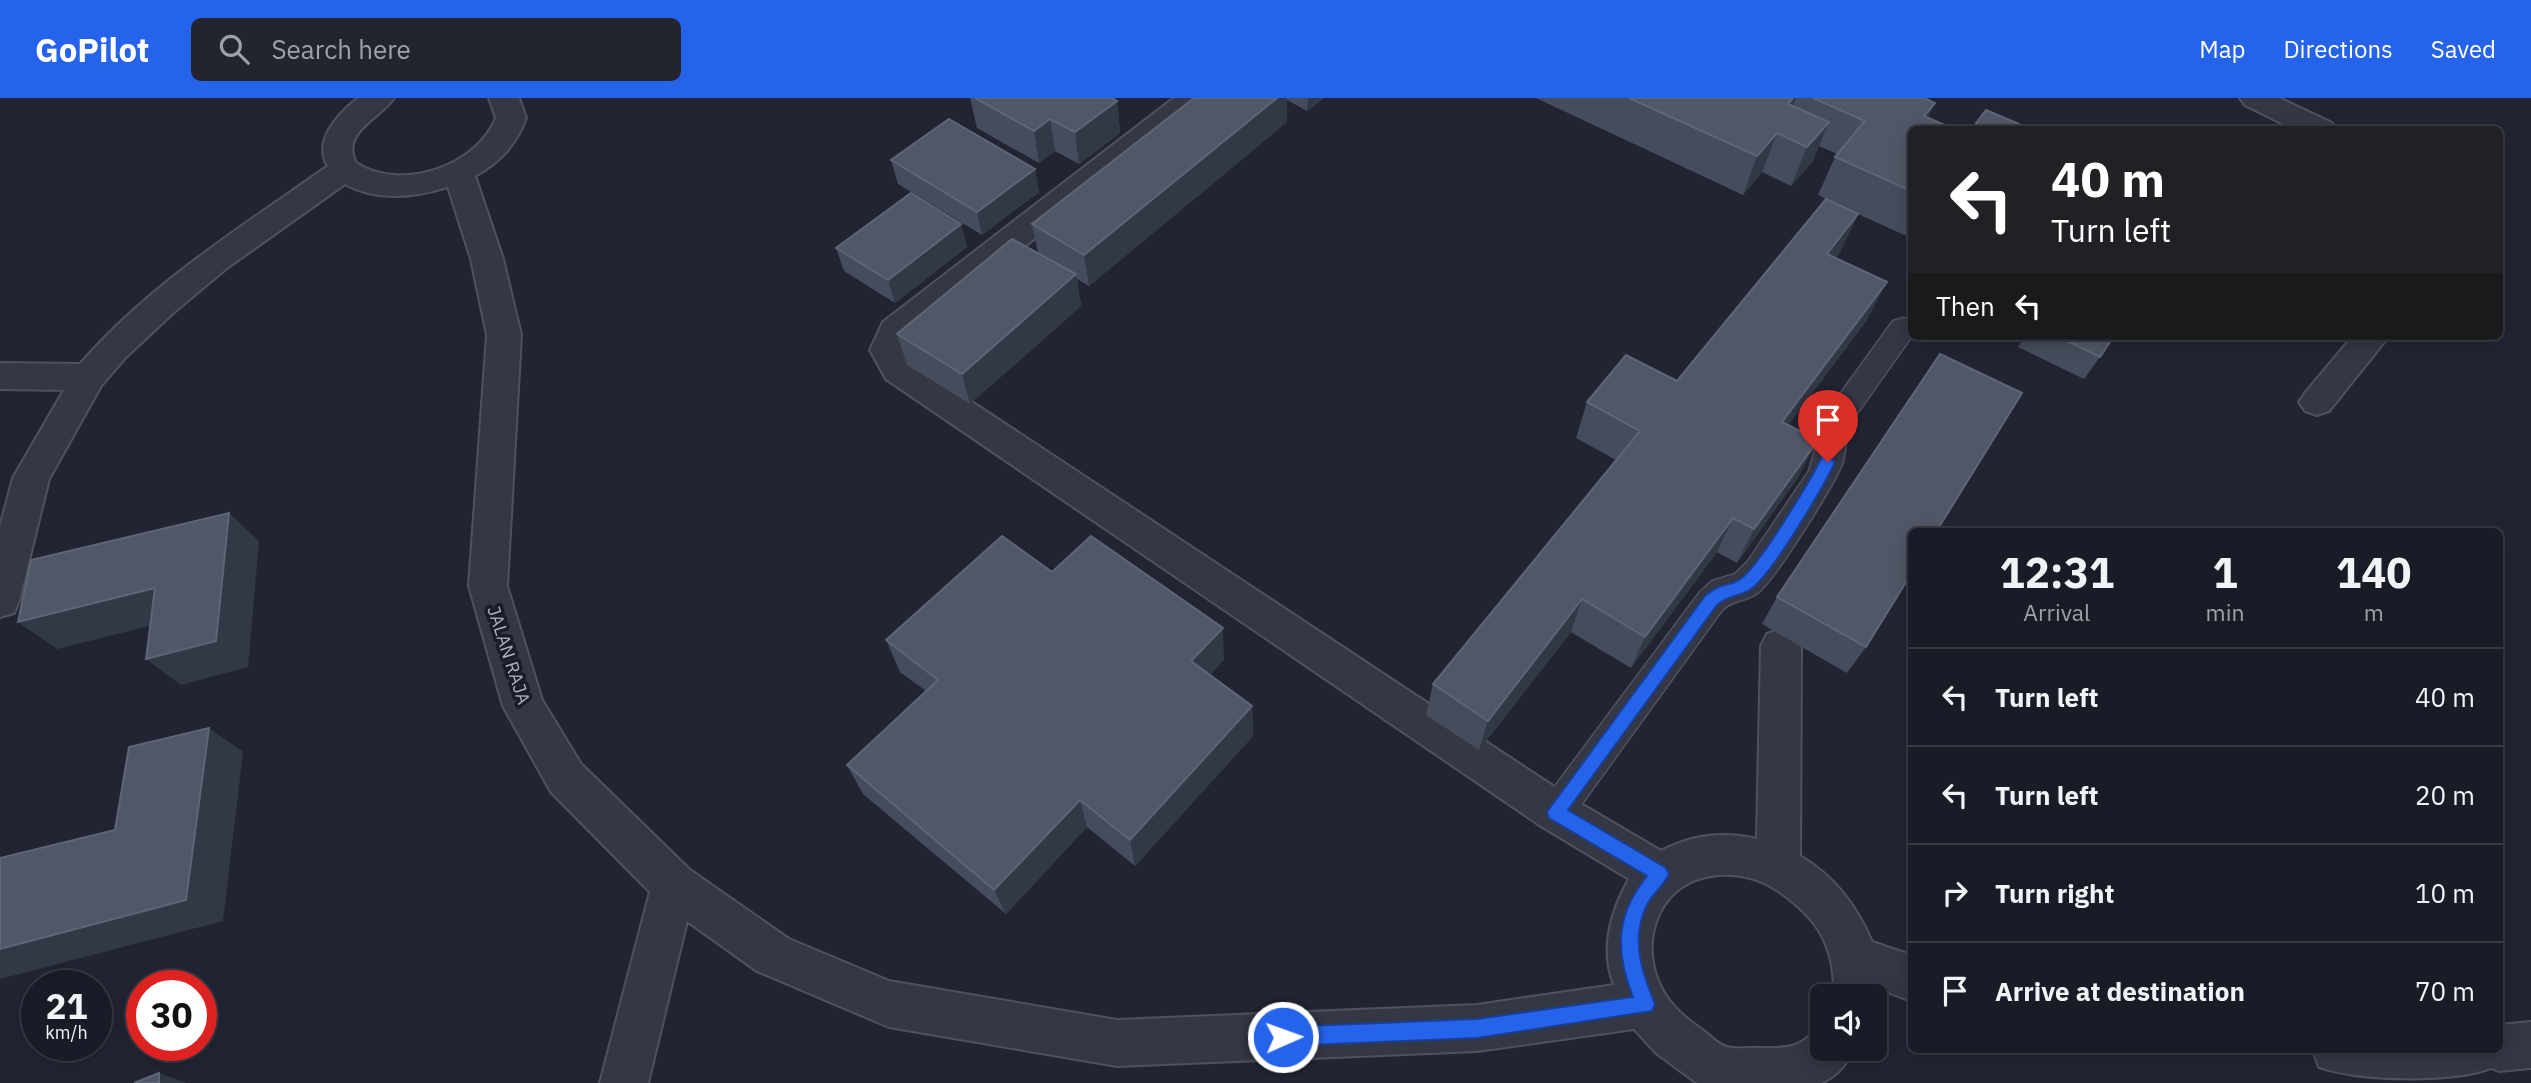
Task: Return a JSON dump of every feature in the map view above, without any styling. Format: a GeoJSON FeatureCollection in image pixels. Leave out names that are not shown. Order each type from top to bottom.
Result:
{"type":"FeatureCollection","features":[{"type":"Feature","properties":{"kind":"street"},"geometry":{"type":"LineString","coordinates":[[379,98],[351,119],[339,137],[338,154],[345,169],[359,179],[380,185],[405,186],[458,172],[485,156],[502,138],[511,118],[508,99]]}},
{"type":"Feature","properties":{"kind":"street"},"geometry":{"type":"LineString","coordinates":[[1193,98],[895,331],[887,350],[898,370],[1556,812],[1660,874]]}},
{"type":"Feature","properties":{"kind":"street"},"geometry":{"type":"LineString","coordinates":[[2255,98],[2313,126]]}},
{"type":"Feature","properties":{"kind":"street"},"geometry":{"type":"LineString","coordinates":[[0,601],[31,478],[89,377],[113,349],[161,304],[216,260],[345,169]]}},
{"type":"Feature","properties":{"kind":"street","name":"JALAN RAJA"},"geometry":{"type":"LineString","coordinates":[[458,172],[486,259],[504,335],[488,586],[523,706],[566,778],[674,885],[773,955],[889,1004],[1117,1043],[1477,1028],[1645,1004]]}},
{"type":"Feature","properties":{"kind":"street"},"geometry":{"type":"LineString","coordinates":[[2317,402],[2369,340]]}},
{"type":"Feature","properties":{"kind":"street"},"geometry":{"type":"LineString","coordinates":[[0,376],[89,377]]}},
{"type":"Feature","properties":{"kind":"street"},"geometry":{"type":"LineString","coordinates":[[1777,866],[1781,646]]}},
{"type":"Feature","properties":{"kind":"street"},"geometry":{"type":"LineString","coordinates":[[1814,1061],[1786,1073],[1719,1076],[1671,1036],[1645,1004],[1631,968],[1629,931],[1640,899],[1660,874],[1694,856],[1736,854],[1777,866],[1812,888],[1839,921],[1856,977],[1908,978]]}},
{"type":"Feature","properties":{"kind":"street"},"geometry":{"type":"LineString","coordinates":[[624,1083],[674,885]]}},
{"type":"Feature","properties":{"kind":"street"},"geometry":{"type":"LineString","coordinates":[[2503,1048],[2531,1045]]}},
{"type":"Feature","properties":{"kind":"street"},"geometry":{"type":"LineString","coordinates":[[2388,1053],[2445,1053]]}},
{"type":"Feature","properties":{"kind":"lane"},"geometry":{"type":"LineString","coordinates":[[1556,812],[1711,601],[1723,590],[1744,585],[1759,570],[1821,477],[1828,462],[1835,424],[1903,328]]}},
{"type":"Feature","properties":{"kind":"building"},"geometry":{"type":"Polygon","coordinates":[[[975,98],[1112,98],[1117,101],[1075,132],[1050,119],[1034,131],[975,98]]]}},
{"type":"Feature","properties":{"kind":"building"},"geometry":{"type":"Polygon","coordinates":[[[1194,98],[1277,98],[1084,255],[1032,224],[1194,98]]]}},
{"type":"Feature","properties":{"kind":"building"},"geometry":{"type":"Polygon","coordinates":[[[1629,98],[1793,98],[1788,104],[1829,122],[1807,147],[1777,133],[1757,156],[1629,98]]]}},
{"type":"Feature","properties":{"kind":"building"},"geometry":{"type":"Polygon","coordinates":[[[1813,98],[1924,98],[1935,103],[1924,116],[1947,126],[1908,126],[1908,190],[1835,157],[1865,121],[1813,98]]]}},
{"type":"Feature","properties":{"kind":"building"},"geometry":{"type":"Polygon","coordinates":[[[1986,110],[2024,126],[1974,126],[1986,110]]]}},
{"type":"Feature","properties":{"kind":"building"},"geometry":{"type":"Polygon","coordinates":[[[949,119],[1035,169],[977,212],[891,160],[949,119]]]}},
{"type":"Feature","properties":{"kind":"building"},"geometry":{"type":"Polygon","coordinates":[[[911,193],[961,224],[888,280],[836,248],[911,193]]]}},
{"type":"Feature","properties":{"kind":"building"},"geometry":{"type":"Polygon","coordinates":[[[1826,199],[1858,214],[1827,254],[1887,282],[1782,422],[1818,440],[1754,529],[1733,518],[1645,637],[1582,599],[1488,721],[1433,684],[1640,431],[1587,402],[1626,355],[1677,381],[1826,199]]]}},
{"type":"Feature","properties":{"kind":"building"},"geometry":{"type":"Polygon","coordinates":[[[1012,239],[1076,274],[962,374],[897,334],[1012,239]]]}},
{"type":"Feature","properties":{"kind":"building"},"geometry":{"type":"Polygon","coordinates":[[[2065,340],[2111,340],[2100,357],[2065,340]]]}},
{"type":"Feature","properties":{"kind":"building"},"geometry":{"type":"Polygon","coordinates":[[[1940,354],[2022,393],[1938,528],[1908,528],[1908,579],[1866,647],[1777,597],[1940,354]]]}},
{"type":"Feature","properties":{"kind":"building"},"geometry":{"type":"Polygon","coordinates":[[[229,513],[216,641],[146,659],[155,588],[18,622],[31,560],[229,513]]]}},
{"type":"Feature","properties":{"kind":"building"},"geometry":{"type":"Polygon","coordinates":[[[1002,536],[1052,572],[1091,536],[1223,628],[1191,661],[1252,706],[1130,840],[1080,800],[994,890],[847,765],[938,680],[886,640],[1002,536]]]}},
{"type":"Feature","properties":{"kind":"building"},"geometry":{"type":"Polygon","coordinates":[[[209,728],[186,900],[0,949],[0,858],[115,830],[129,747],[209,728]]]}},
{"type":"Feature","properties":{"kind":"building"},"geometry":{"type":"Polygon","coordinates":[[[159,1073],[159,1083],[134,1083],[159,1073]]]}},
{"type":"Feature","properties":{"kind":"route"},"geometry":{"type":"LineString","coordinates":[[1283,1037],[1477,1028],[1645,1004],[1631,968],[1629,931],[1640,899],[1660,874],[1556,812],[1711,601],[1723,590],[1744,585],[1759,570],[1821,477],[1828,462]]}}]}
